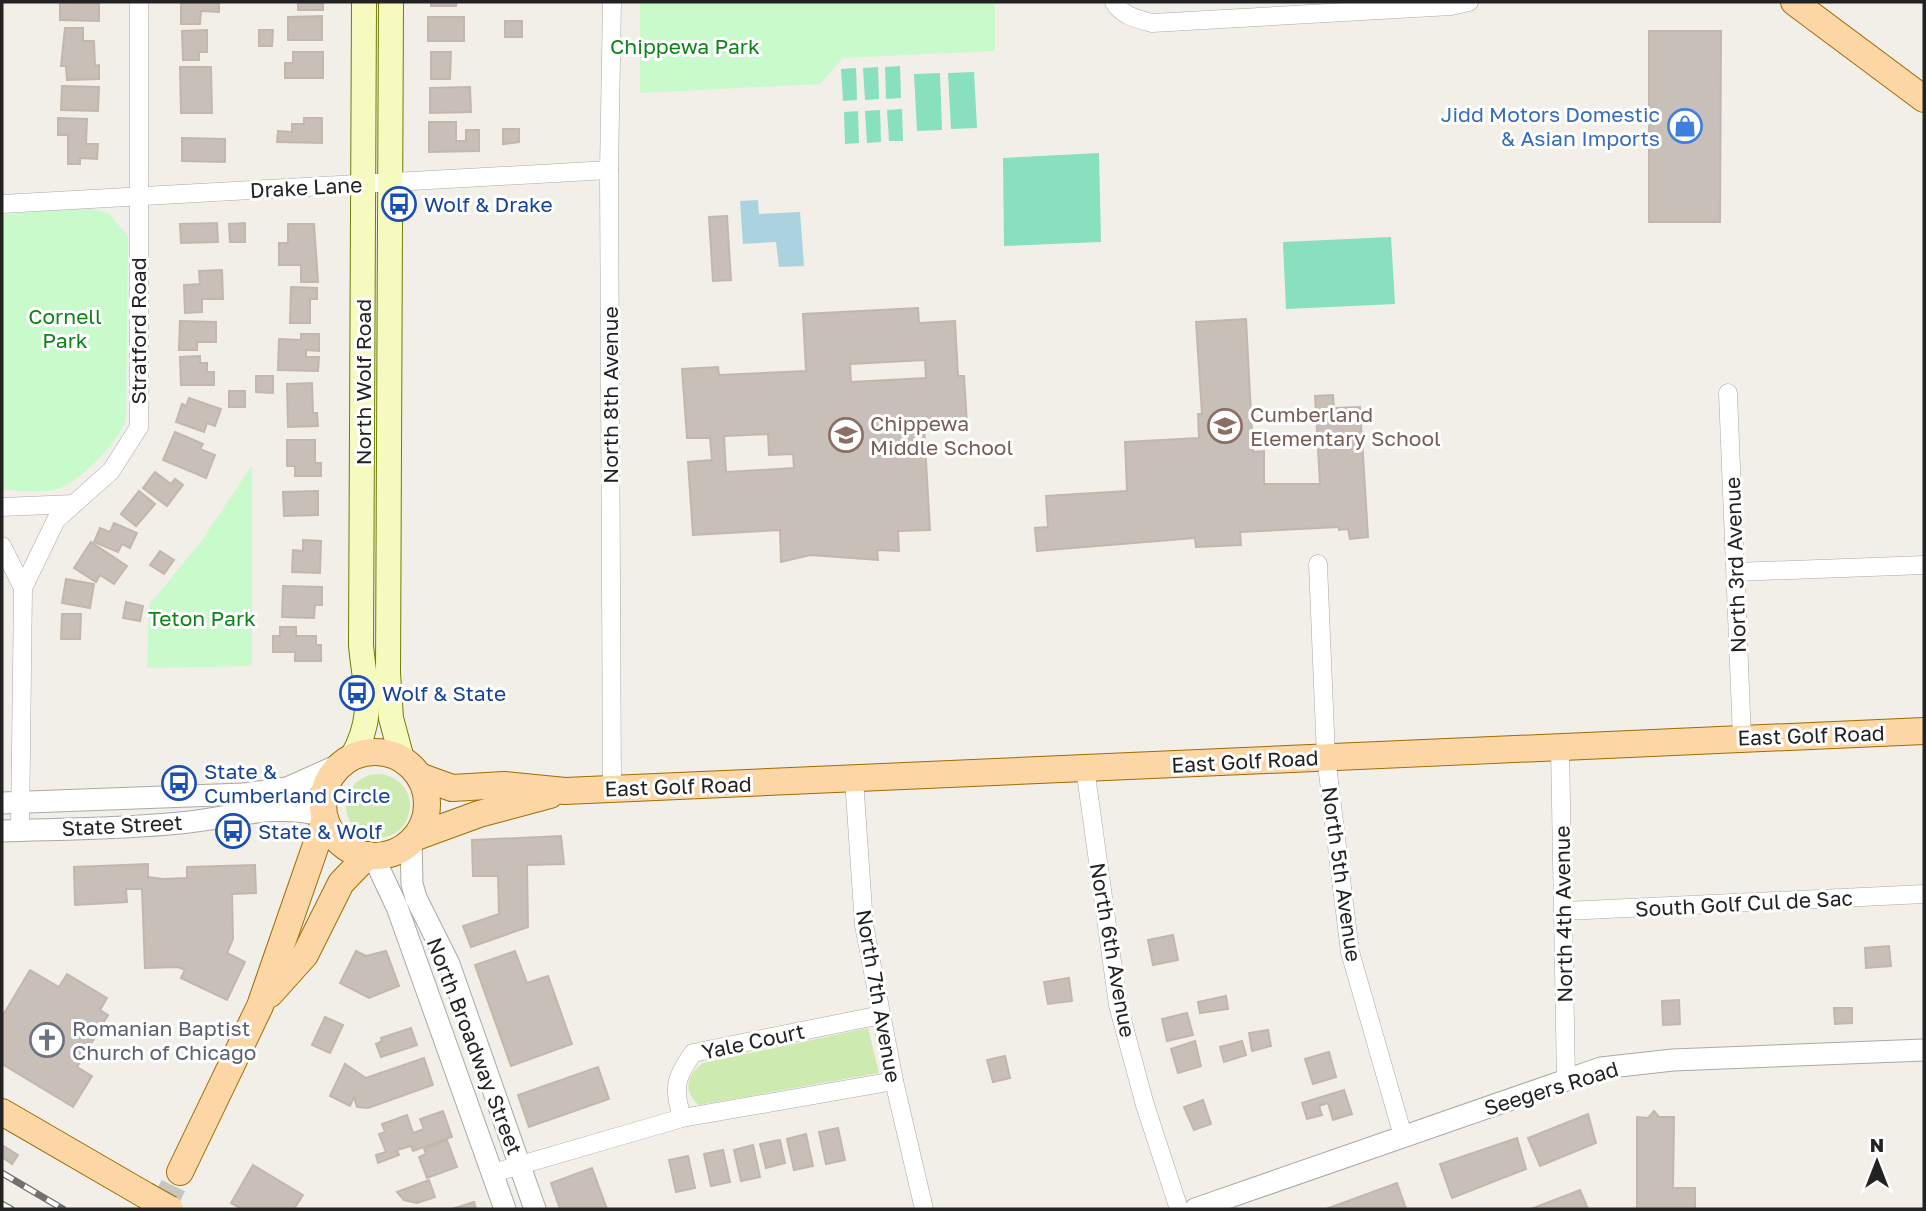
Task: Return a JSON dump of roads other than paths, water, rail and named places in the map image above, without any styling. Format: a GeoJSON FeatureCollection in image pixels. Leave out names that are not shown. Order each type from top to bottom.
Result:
{"type":"FeatureCollection","features":[{"type":"Feature","properties":{"kind":"main road","name":"North Wolf Road"},"geometry":{"type":"LineString","coordinates":[[347,760],[364,736],[369,705],[361,645],[364,2]]}},
{"type":"Feature","properties":{"kind":"main road","name":"North Wolf Road"},"geometry":{"type":"LineString","coordinates":[[391,2],[388,673],[391,718],[411,767]]}},
{"type":"Feature","properties":{"kind":"main road"},"geometry":{"type":"LineString","coordinates":[[1794,2],[1924,99]]}},
{"type":"Feature","properties":{"kind":"main road","name":"East Golf Road"},"geometry":{"type":"LineString","coordinates":[[411,767],[452,788],[504,785],[565,791],[1924,731]]}},
{"type":"Feature","properties":{"kind":"main road"},"geometry":{"type":"LineString","coordinates":[[368,752],[386,753],[411,767],[426,791],[428,807],[424,823],[413,840],[387,855],[370,855],[342,843],[334,836],[325,818],[323,797],[330,778],[347,760],[368,752]]}},
{"type":"Feature","properties":{"kind":"main road","name":"East Golf Road"},"geometry":{"type":"LineString","coordinates":[[413,840],[479,814],[565,791]]}},
{"type":"Feature","properties":{"kind":"main road"},"geometry":{"type":"LineString","coordinates":[[180,1171],[260,1006],[325,818]]}},
{"type":"Feature","properties":{"kind":"main road"},"geometry":{"type":"LineString","coordinates":[[260,1006],[304,954],[341,883],[370,855]]}},
{"type":"Feature","properties":{"kind":"main road"},"geometry":{"type":"LineString","coordinates":[[2,1111],[170,1209]]}},
{"type":"Feature","properties":{"kind":"street","name":"Stratford Road"},"geometry":{"type":"LineString","coordinates":[[11,831],[23,588],[56,520],[111,471],[139,427],[139,2]]}},
{"type":"Feature","properties":{"kind":"street","name":"North 8th Avenue"},"geometry":{"type":"LineString","coordinates":[[612,2],[609,170],[612,789]]}},
{"type":"Feature","properties":{"kind":"street"},"geometry":{"type":"LineString","coordinates":[[1114,2],[1118,9],[1133,18],[1152,23],[1451,6],[1469,2]]}},
{"type":"Feature","properties":{"kind":"street","name":"Drake Lane"},"geometry":{"type":"LineString","coordinates":[[2,204],[609,170]]}},
{"type":"Feature","properties":{"kind":"street","name":"North 3rd Avenue"},"geometry":{"type":"LineString","coordinates":[[1728,393],[1742,737]]}},
{"type":"Feature","properties":{"kind":"street"},"geometry":{"type":"LineString","coordinates":[[2,507],[74,504]]}},
{"type":"Feature","properties":{"kind":"street"},"geometry":{"type":"LineString","coordinates":[[2,546],[23,588]]}},
{"type":"Feature","properties":{"kind":"street","name":"North 5th Avenue"},"geometry":{"type":"LineString","coordinates":[[1318,564],[1326,757],[1350,952],[1403,1136]]}},
{"type":"Feature","properties":{"kind":"street"},"geometry":{"type":"LineString","coordinates":[[1736,572],[1924,565]]}},
{"type":"Feature","properties":{"kind":"street","name":"North 4th Avenue"},"geometry":{"type":"LineString","coordinates":[[1560,747],[1566,1080]]}},
{"type":"Feature","properties":{"kind":"street","name":"State Street"},"geometry":{"type":"LineString","coordinates":[[11,803],[243,793],[287,788],[347,760]]}},
{"type":"Feature","properties":{"kind":"street","name":"North 6th Avenue"},"geometry":{"type":"LineString","coordinates":[[1085,768],[1118,1005],[1145,1105],[1179,1209]]}},
{"type":"Feature","properties":{"kind":"street","name":"North 7th Avenue"},"geometry":{"type":"LineString","coordinates":[[853,779],[864,925],[894,1081],[924,1209]]}},
{"type":"Feature","properties":{"kind":"street","name":"State Street"},"geometry":{"type":"LineString","coordinates":[[11,831],[181,823],[268,808],[304,811],[325,818]]}},
{"type":"Feature","properties":{"kind":"street","name":"North Broadway Street"},"geometry":{"type":"LineString","coordinates":[[413,840],[412,884],[416,898],[449,964],[535,1209]]}},
{"type":"Feature","properties":{"kind":"street","name":"North Broadway Street"},"geometry":{"type":"LineString","coordinates":[[370,855],[397,907],[505,1209]]}},
{"type":"Feature","properties":{"kind":"street","name":"South Golf Cul de Sac"},"geometry":{"type":"LineString","coordinates":[[1565,911],[1924,894]]}},
{"type":"Feature","properties":{"kind":"street","name":"Yale Court"},"geometry":{"type":"LineString","coordinates":[[682,1118],[676,1096],[679,1073],[693,1053],[881,1015]]}},
{"type":"Feature","properties":{"kind":"street","name":"Seegers Road"},"geometry":{"type":"LineString","coordinates":[[1195,1209],[1610,1067],[1673,1060],[1924,1049]]}},
{"type":"Feature","properties":{"kind":"street"},"geometry":{"type":"LineString","coordinates":[[493,1173],[682,1118],[894,1081]]}},
{"type":"Feature","properties":{"kind":"water"},"geometry":{"type":"Polygon","coordinates":[[[758,200],[759,214],[800,212],[804,266],[779,267],[776,242],[743,244],[740,201],[758,200]]]}},
{"type":"Feature","properties":{"kind":"tunnel"},"geometry":{"type":"LineString","coordinates":[[162,1209],[180,1172]]}},
{"type":"Feature","properties":{"kind":"railway"},"geometry":{"type":"LineString","coordinates":[[2,1173],[63,1209]]}},
{"type":"Feature","properties":{"kind":"railway"},"geometry":{"type":"LineString","coordinates":[[2,1204],[11,1209]]}},
{"type":"Feature","properties":{"kind":"place","name":"Jidd Motors Domestic & Asian Imports"},"geometry":{"type":"Point","coordinates":[1685,126]}},
{"type":"Feature","properties":{"kind":"place","name":"Wolf & Drake"},"geometry":{"type":"Point","coordinates":[399,204]}},
{"type":"Feature","properties":{"kind":"place","name":"Cumberland Elementary School"},"geometry":{"type":"Point","coordinates":[1225,426]}},
{"type":"Feature","properties":{"kind":"place","name":"Chippewa Middle School"},"geometry":{"type":"Point","coordinates":[846,435]}},
{"type":"Feature","properties":{"kind":"place","name":"Wolf & State"},"geometry":{"type":"Point","coordinates":[357,693]}},
{"type":"Feature","properties":{"kind":"place","name":"State & Cumberland Circle"},"geometry":{"type":"Point","coordinates":[179,783]}},
{"type":"Feature","properties":{"kind":"place","name":"State & Wolf"},"geometry":{"type":"Point","coordinates":[233,831]}},
{"type":"Feature","properties":{"kind":"place","name":"Romanian Baptist Church of Chicago"},"geometry":{"type":"Point","coordinates":[47,1040]}},
{"type":"Feature","properties":{"kind":"park label","name":"Chippewa Park"},"geometry":{"type":"Point","coordinates":[685,46]}},
{"type":"Feature","properties":{"kind":"park label","name":"Cornell Park"},"geometry":{"type":"Point","coordinates":[65,328]}},
{"type":"Feature","properties":{"kind":"park label","name":"Teton Park"},"geometry":{"type":"Point","coordinates":[202,618]}}]}
